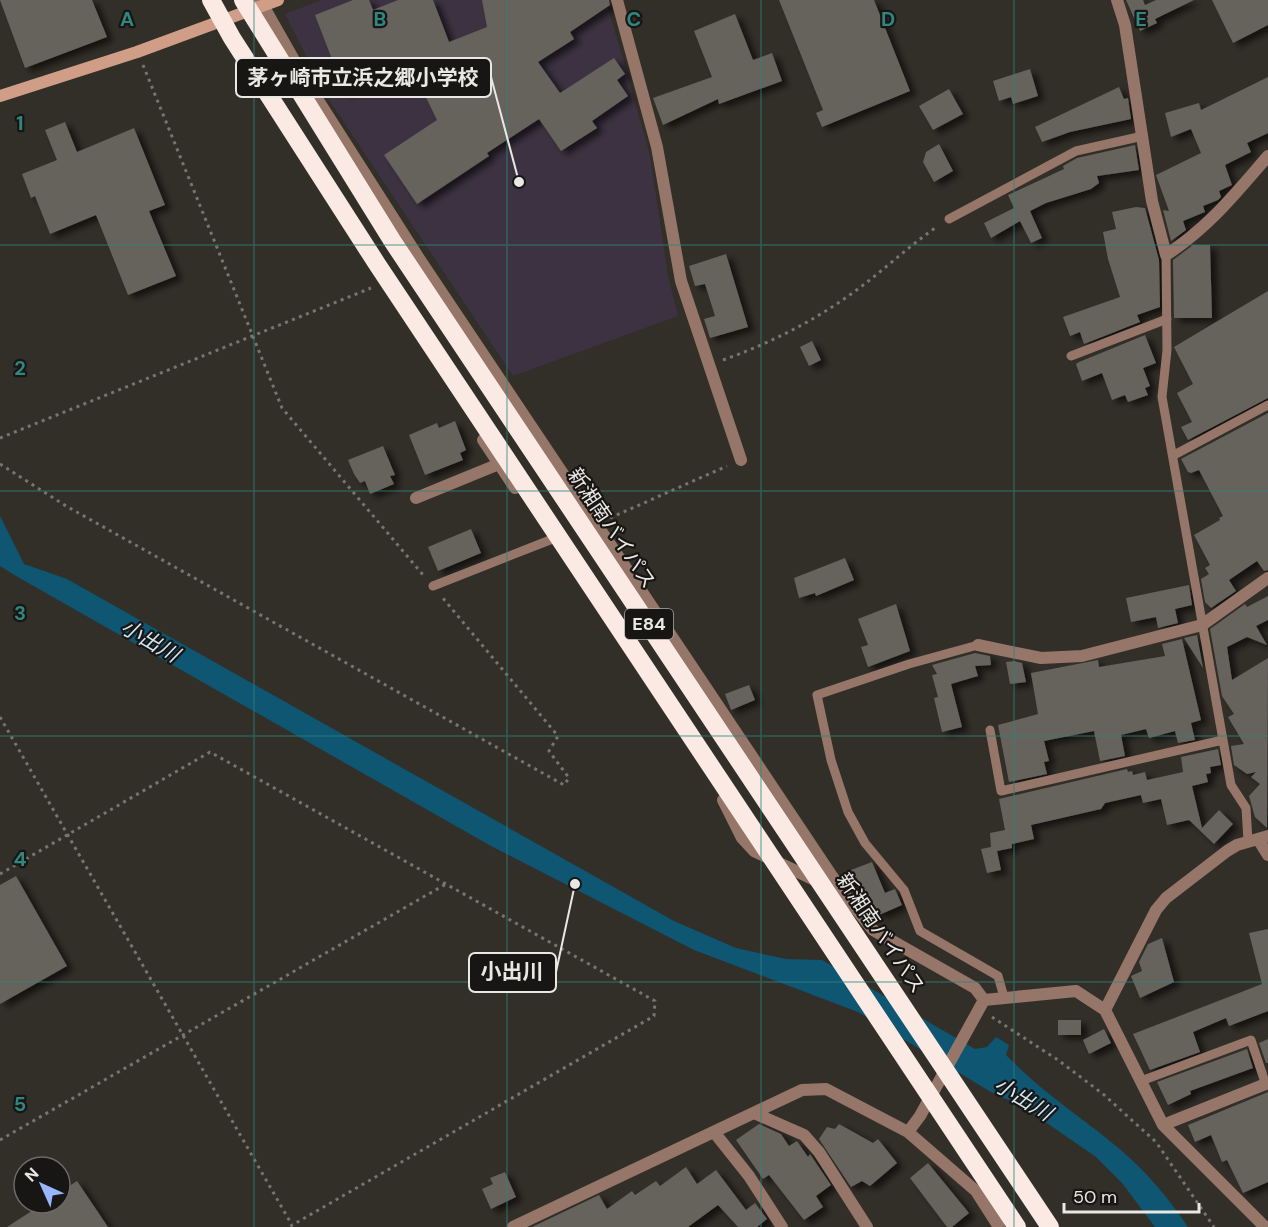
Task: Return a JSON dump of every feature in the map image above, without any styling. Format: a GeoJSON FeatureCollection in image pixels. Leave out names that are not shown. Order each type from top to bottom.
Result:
{"type":"FeatureCollection","features":[{"type":"Feature","properties":{"kind":"highway","name":"E84"},"geometry":{"type":"LineString","coordinates":[[209,0],[377,264],[1017,1227]]}},
{"type":"Feature","properties":{"kind":"highway","name":"新湘南バイパス"},"geometry":{"type":"LineString","coordinates":[[253,4],[393,242],[1050,1227]]}},
{"type":"Feature","properties":{"kind":"street"},"geometry":{"type":"LineString","coordinates":[[201,0],[499,464],[730,811],[742,838],[754,851],[844,894]]}},
{"type":"Feature","properties":{"kind":"street"},"geometry":{"type":"LineString","coordinates":[[0,96],[215,24],[253,4],[278,0]]}},
{"type":"Feature","properties":{"kind":"street"},"geometry":{"type":"LineString","coordinates":[[617,0],[657,147],[681,281],[707,365],[741,460]]}},
{"type":"Feature","properties":{"kind":"street"},"geometry":{"type":"LineString","coordinates":[[1117,0],[1125,25],[1152,201],[1167,255],[1196,235],[1215,218],[1268,156]]}},
{"type":"Feature","properties":{"kind":"street"},"geometry":{"type":"LineString","coordinates":[[253,4],[307,83],[414,250],[844,894],[873,930],[975,988],[979,1009]]}},
{"type":"Feature","properties":{"kind":"street"},"geometry":{"type":"LineString","coordinates":[[416,498],[499,464]]}},
{"type":"Feature","properties":{"kind":"street"},"geometry":{"type":"LineString","coordinates":[[978,645],[1041,658],[1082,656],[1202,625],[1268,578]]}},
{"type":"Feature","properties":{"kind":"street"},"geometry":{"type":"LineString","coordinates":[[1104,1010],[1156,910],[1166,898],[1227,851],[1258,839],[1268,855]]}},
{"type":"Feature","properties":{"kind":"street"},"geometry":{"type":"LineString","coordinates":[[908,1132],[920,1116],[979,1009],[1004,997],[1076,992],[1104,1010],[1163,1125],[1265,1227]]}},
{"type":"Feature","properties":{"kind":"street"},"geometry":{"type":"LineString","coordinates":[[1163,1125],[1267,1083]]}},
{"type":"Feature","properties":{"kind":"street"},"geometry":{"type":"LineString","coordinates":[[513,1227],[802,1090],[826,1089],[908,1132],[957,1172],[976,1191],[999,1227]]}},
{"type":"Feature","properties":{"kind":"street"},"geometry":{"type":"LineString","coordinates":[[754,1113],[804,1135],[819,1152],[867,1227]]}},
{"type":"Feature","properties":{"kind":"street"},"geometry":{"type":"LineString","coordinates":[[714,1132],[749,1176],[782,1227]]}},
{"type":"Feature","properties":{"kind":"lane"},"geometry":{"type":"LineString","coordinates":[[949,219],[1076,151],[1143,136]]}},
{"type":"Feature","properties":{"kind":"lane"},"geometry":{"type":"LineString","coordinates":[[1167,255],[1167,319],[1162,397],[1231,785],[1246,808],[1258,839]]}},
{"type":"Feature","properties":{"kind":"lane"},"geometry":{"type":"LineString","coordinates":[[1071,356],[1167,319]]}},
{"type":"Feature","properties":{"kind":"lane"},"geometry":{"type":"LineString","coordinates":[[1174,455],[1268,405]]}},
{"type":"Feature","properties":{"kind":"lane"},"geometry":{"type":"LineString","coordinates":[[433,586],[550,540]]}},
{"type":"Feature","properties":{"kind":"lane"},"geometry":{"type":"LineString","coordinates":[[978,645],[909,664],[817,695],[831,760],[848,812],[865,843],[904,890],[920,931],[998,976],[1004,997]]}},
{"type":"Feature","properties":{"kind":"lane"},"geometry":{"type":"LineString","coordinates":[[990,730],[1001,791],[1223,740]]}},
{"type":"Feature","properties":{"kind":"lane"},"geometry":{"type":"LineString","coordinates":[[1141,1082],[1251,1040],[1267,1083]]}},
{"type":"Feature","properties":{"kind":"path"},"geometry":{"type":"LineString","coordinates":[[0,464],[66,506],[564,785],[569,778],[549,751],[558,736],[282,408],[137,52]]}},
{"type":"Feature","properties":{"kind":"path"},"geometry":{"type":"LineString","coordinates":[[707,365],[762,346],[804,324],[858,289],[917,241],[949,219]]}},
{"type":"Feature","properties":{"kind":"path"},"geometry":{"type":"LineString","coordinates":[[0,438],[382,284]]}},
{"type":"Feature","properties":{"kind":"path"},"geometry":{"type":"LineString","coordinates":[[597,524],[741,460]]}},
{"type":"Feature","properties":{"kind":"path"},"geometry":{"type":"LineString","coordinates":[[0,717],[68,834],[183,1035],[291,1226],[654,1016],[654,1001],[210,752],[68,834],[0,874]]}},
{"type":"Feature","properties":{"kind":"path"},"geometry":{"type":"LineString","coordinates":[[0,1140],[446,884]]}},
{"type":"Feature","properties":{"kind":"path"},"geometry":{"type":"LineString","coordinates":[[979,1009],[1011,1028],[1103,1094],[1156,1142],[1214,1227]]}},
{"type":"Feature","properties":{"kind":"shaded area"},"geometry":{"type":"Polygon","coordinates":[[[322,0],[606,0],[650,155],[668,275],[678,316],[513,376],[327,97],[285,14],[322,0]]]}},
{"type":"Feature","properties":{"kind":"water"},"geometry":{"type":"Polygon","coordinates":[[[0,516],[24,564],[67,579],[674,921],[736,948],[786,959],[822,960],[975,1049],[987,1047],[996,1037],[1009,1045],[1006,1055],[1019,1068],[1140,1168],[1166,1197],[1188,1227],[1155,1227],[1122,1183],[1096,1157],[1022,1106],[991,1092],[858,1012],[694,950],[491,846],[16,576],[0,566],[0,516]]]}},
{"type":"Feature","properties":{"kind":"building"},"geometry":{"type":"Polygon","coordinates":[[[0,0],[92,0],[107,37],[25,68],[0,0]]]}},
{"type":"Feature","properties":{"kind":"building"},"geometry":{"type":"Polygon","coordinates":[[[353,0],[369,0],[373,10],[398,0],[433,0],[449,42],[487,27],[482,0],[609,0],[610,5],[570,32],[574,39],[538,62],[560,93],[614,58],[625,74],[617,80],[628,96],[592,121],[597,128],[561,151],[539,119],[487,153],[489,156],[417,204],[384,155],[437,120],[411,67],[345,93],[315,15],[353,0]]]}},
{"type":"Feature","properties":{"kind":"building"},"geometry":{"type":"Polygon","coordinates":[[[779,0],[874,0],[910,91],[822,127],[816,113],[823,110],[779,0]]]}},
{"type":"Feature","properties":{"kind":"building"},"geometry":{"type":"Polygon","coordinates":[[[1126,0],[1143,0],[1145,5],[1156,0],[1194,0],[1155,19],[1157,23],[1140,31],[1126,0]]]}},
{"type":"Feature","properties":{"kind":"building"},"geometry":{"type":"Polygon","coordinates":[[[1212,0],[1268,0],[1268,25],[1233,43],[1212,0]]]}},
{"type":"Feature","properties":{"kind":"building"},"geometry":{"type":"Polygon","coordinates":[[[735,14],[753,60],[772,53],[782,81],[719,104],[718,99],[663,125],[653,98],[712,77],[694,31],[735,14]]]}},
{"type":"Feature","properties":{"kind":"building"},"geometry":{"type":"Polygon","coordinates":[[[1030,69],[1038,96],[1013,104],[1011,97],[999,101],[993,81],[1030,69]]]}},
{"type":"Feature","properties":{"kind":"building"},"geometry":{"type":"Polygon","coordinates":[[[1268,77],[1268,133],[1247,143],[1251,152],[1225,165],[1232,185],[1219,191],[1221,197],[1218,200],[1203,206],[1205,212],[1183,221],[1186,230],[1171,241],[1163,210],[1169,211],[1156,175],[1201,153],[1191,129],[1171,137],[1165,113],[1199,103],[1201,110],[1268,77]]]}},
{"type":"Feature","properties":{"kind":"building"},"geometry":{"type":"Polygon","coordinates":[[[1119,87],[1124,99],[1128,98],[1131,119],[1070,132],[1042,142],[1035,127],[1119,87]]]}},
{"type":"Feature","properties":{"kind":"building"},"geometry":{"type":"Polygon","coordinates":[[[949,89],[963,114],[933,130],[919,106],[949,89]]]}},
{"type":"Feature","properties":{"kind":"building"},"geometry":{"type":"Polygon","coordinates":[[[65,122],[77,152],[134,128],[165,205],[149,211],[176,276],[128,295],[96,215],[50,234],[35,196],[31,198],[22,174],[57,160],[45,130],[65,122]]]}},
{"type":"Feature","properties":{"kind":"building"},"geometry":{"type":"Polygon","coordinates":[[[939,144],[953,171],[934,182],[923,162],[926,152],[939,144]]]}},
{"type":"Feature","properties":{"kind":"building"},"geometry":{"type":"Polygon","coordinates":[[[1135,145],[1139,170],[1097,176],[1099,183],[1091,189],[1046,203],[1030,211],[1042,238],[1031,243],[1020,221],[991,238],[984,223],[1014,208],[1008,195],[1064,169],[1063,166],[1077,158],[1135,145]]]}},
{"type":"Feature","properties":{"kind":"building"},"geometry":{"type":"Polygon","coordinates":[[[1136,207],[1145,208],[1159,260],[1160,307],[1137,315],[1140,322],[1084,344],[1080,332],[1070,336],[1063,317],[1120,297],[1108,259],[1103,232],[1116,229],[1112,212],[1136,207]]]}},
{"type":"Feature","properties":{"kind":"building"},"geometry":{"type":"Polygon","coordinates":[[[1193,245],[1210,245],[1212,318],[1174,318],[1173,260],[1193,245]]]}},
{"type":"Feature","properties":{"kind":"building"},"geometry":{"type":"Polygon","coordinates":[[[726,254],[748,327],[710,338],[704,319],[715,316],[705,284],[695,286],[689,266],[726,254]]]}},
{"type":"Feature","properties":{"kind":"building"},"geometry":{"type":"Polygon","coordinates":[[[1268,291],[1268,398],[1188,440],[1181,427],[1192,422],[1177,393],[1193,384],[1174,347],[1268,291]]]}},
{"type":"Feature","properties":{"kind":"building"},"geometry":{"type":"Polygon","coordinates":[[[1145,335],[1156,363],[1143,368],[1150,386],[1145,388],[1148,395],[1128,402],[1125,395],[1112,400],[1102,373],[1082,381],[1076,364],[1145,335]]]}},
{"type":"Feature","properties":{"kind":"building"},"geometry":{"type":"Polygon","coordinates":[[[812,341],[821,360],[809,366],[800,347],[812,341]]]}},
{"type":"Feature","properties":{"kind":"building"},"geometry":{"type":"Polygon","coordinates":[[[1268,413],[1268,570],[1264,571],[1257,561],[1229,580],[1236,591],[1211,608],[1205,602],[1201,579],[1209,574],[1205,568],[1210,565],[1194,535],[1223,516],[1199,470],[1188,472],[1181,459],[1268,413]]]}},
{"type":"Feature","properties":{"kind":"building"},"geometry":{"type":"Polygon","coordinates":[[[455,421],[466,450],[460,453],[463,460],[425,475],[409,435],[437,423],[439,428],[455,421]]]}},
{"type":"Feature","properties":{"kind":"building"},"geometry":{"type":"Polygon","coordinates":[[[383,446],[395,475],[390,476],[394,484],[370,494],[365,481],[360,483],[348,460],[383,446]]]}},
{"type":"Feature","properties":{"kind":"building"},"geometry":{"type":"Polygon","coordinates":[[[471,529],[481,553],[438,571],[428,547],[471,529]]]}},
{"type":"Feature","properties":{"kind":"building"},"geometry":{"type":"Polygon","coordinates":[[[845,558],[854,580],[816,596],[815,593],[799,598],[794,578],[845,558]]]}},
{"type":"Feature","properties":{"kind":"building"},"geometry":{"type":"Polygon","coordinates":[[[1189,585],[1192,605],[1175,609],[1178,623],[1158,628],[1156,617],[1131,622],[1126,598],[1189,585]]]}},
{"type":"Feature","properties":{"kind":"building"},"geometry":{"type":"Polygon","coordinates":[[[1268,596],[1268,620],[1256,626],[1267,645],[1247,637],[1227,647],[1232,680],[1268,658],[1267,828],[1255,817],[1249,796],[1260,784],[1251,777],[1256,772],[1247,774],[1234,765],[1231,746],[1244,744],[1228,717],[1234,714],[1222,696],[1210,629],[1245,604],[1247,607],[1268,596]]]}},
{"type":"Feature","properties":{"kind":"building"},"geometry":{"type":"Polygon","coordinates":[[[896,604],[910,651],[868,667],[861,647],[868,645],[858,619],[896,604]]]}},
{"type":"Feature","properties":{"kind":"building"},"geometry":{"type":"Polygon","coordinates":[[[1197,635],[1203,668],[1184,638],[1197,635]]]}},
{"type":"Feature","properties":{"kind":"building"},"geometry":{"type":"Polygon","coordinates":[[[1182,639],[1201,720],[1191,723],[1195,740],[1178,743],[1175,731],[1149,738],[1146,729],[1121,735],[1125,756],[1100,761],[1094,731],[1044,741],[1049,761],[1044,762],[1047,774],[1009,782],[998,725],[1038,714],[1031,673],[1098,660],[1099,667],[1165,656],[1162,644],[1182,639]]]}},
{"type":"Feature","properties":{"kind":"building"},"geometry":{"type":"Polygon","coordinates":[[[975,653],[990,656],[991,665],[975,666],[978,676],[951,684],[962,727],[942,732],[934,698],[938,697],[932,675],[937,674],[932,665],[975,653]]]}},
{"type":"Feature","properties":{"kind":"building"},"geometry":{"type":"Polygon","coordinates":[[[1006,662],[1022,663],[1026,682],[1010,684],[1006,662]]]}},
{"type":"Feature","properties":{"kind":"building"},"geometry":{"type":"Polygon","coordinates":[[[749,685],[755,700],[731,710],[725,694],[749,685]]]}},
{"type":"Feature","properties":{"kind":"building"},"geometry":{"type":"Polygon","coordinates":[[[1218,749],[1221,765],[1210,767],[1211,773],[1206,774],[1208,782],[1192,786],[1202,828],[1219,810],[1233,824],[1214,844],[1189,820],[1167,825],[1161,799],[1143,803],[1141,795],[1105,803],[1101,809],[1031,825],[1034,839],[1012,844],[1012,848],[997,851],[1001,870],[987,873],[981,849],[991,847],[990,833],[1005,830],[999,799],[1127,769],[1128,772],[1132,771],[1133,775],[1145,772],[1147,780],[1183,772],[1181,757],[1218,749]]]}},
{"type":"Feature","properties":{"kind":"building"},"geometry":{"type":"Polygon","coordinates":[[[872,862],[885,893],[895,889],[902,905],[879,915],[877,910],[872,913],[851,870],[872,862]]]}},
{"type":"Feature","properties":{"kind":"building"},"geometry":{"type":"Polygon","coordinates":[[[16,876],[67,966],[0,1004],[0,885],[16,876]]]}},
{"type":"Feature","properties":{"kind":"building"},"geometry":{"type":"Polygon","coordinates":[[[1268,929],[1268,1011],[1229,1026],[1226,1018],[1193,1032],[1200,1052],[1150,1070],[1133,1034],[1262,984],[1249,933],[1268,929]]]}},
{"type":"Feature","properties":{"kind":"building"},"geometry":{"type":"Polygon","coordinates":[[[1162,938],[1174,982],[1140,998],[1131,976],[1142,971],[1139,962],[1148,944],[1162,938]]]}},
{"type":"Feature","properties":{"kind":"building"},"geometry":{"type":"Polygon","coordinates":[[[1058,1020],[1081,1020],[1081,1035],[1058,1035],[1058,1020]]]}},
{"type":"Feature","properties":{"kind":"building"},"geometry":{"type":"Polygon","coordinates":[[[1104,1029],[1111,1043],[1089,1054],[1083,1040],[1104,1029]]]}},
{"type":"Feature","properties":{"kind":"building"},"geometry":{"type":"Polygon","coordinates":[[[1268,1039],[1268,1063],[1266,1063],[1259,1043],[1268,1039]]]}},
{"type":"Feature","properties":{"kind":"building"},"geometry":{"type":"Polygon","coordinates":[[[1247,1049],[1253,1068],[1190,1091],[1191,1094],[1168,1105],[1157,1082],[1247,1049]]]}},
{"type":"Feature","properties":{"kind":"building"},"geometry":{"type":"Polygon","coordinates":[[[1268,1092],[1268,1182],[1243,1193],[1227,1160],[1222,1162],[1211,1135],[1195,1142],[1188,1125],[1268,1092]]]}},
{"type":"Feature","properties":{"kind":"building"},"geometry":{"type":"Polygon","coordinates":[[[759,1124],[781,1134],[789,1146],[797,1141],[808,1157],[810,1154],[831,1185],[816,1196],[823,1207],[804,1220],[769,1175],[763,1179],[736,1140],[759,1124]]]}},
{"type":"Feature","properties":{"kind":"building"},"geometry":{"type":"Polygon","coordinates":[[[839,1124],[873,1143],[878,1139],[897,1163],[870,1186],[862,1181],[851,1187],[819,1139],[827,1127],[835,1129],[839,1124]]]}},
{"type":"Feature","properties":{"kind":"building"},"geometry":{"type":"Polygon","coordinates":[[[928,1163],[969,1213],[952,1227],[947,1227],[910,1178],[928,1163]]]}},
{"type":"Feature","properties":{"kind":"building"},"geometry":{"type":"Polygon","coordinates":[[[686,1167],[697,1184],[716,1170],[746,1210],[755,1203],[767,1219],[757,1227],[738,1227],[718,1205],[688,1227],[532,1227],[599,1195],[607,1209],[632,1191],[635,1195],[656,1181],[660,1186],[686,1167]]]}},
{"type":"Feature","properties":{"kind":"building"},"geometry":{"type":"Polygon","coordinates":[[[505,1172],[516,1197],[491,1209],[482,1189],[493,1184],[490,1178],[505,1172]]]}},
{"type":"Feature","properties":{"kind":"building"},"geometry":{"type":"Polygon","coordinates":[[[77,1181],[108,1227],[7,1227],[26,1215],[72,1215],[72,1184],[77,1181]]]}},
{"type":"Feature","properties":{"kind":"place","name":"茅ヶ崎市立浜之郷小学校"},"geometry":{"type":"Point","coordinates":[519,182]}},
{"type":"Feature","properties":{"kind":"place","name":"小出川"},"geometry":{"type":"Point","coordinates":[575,884]}}]}
